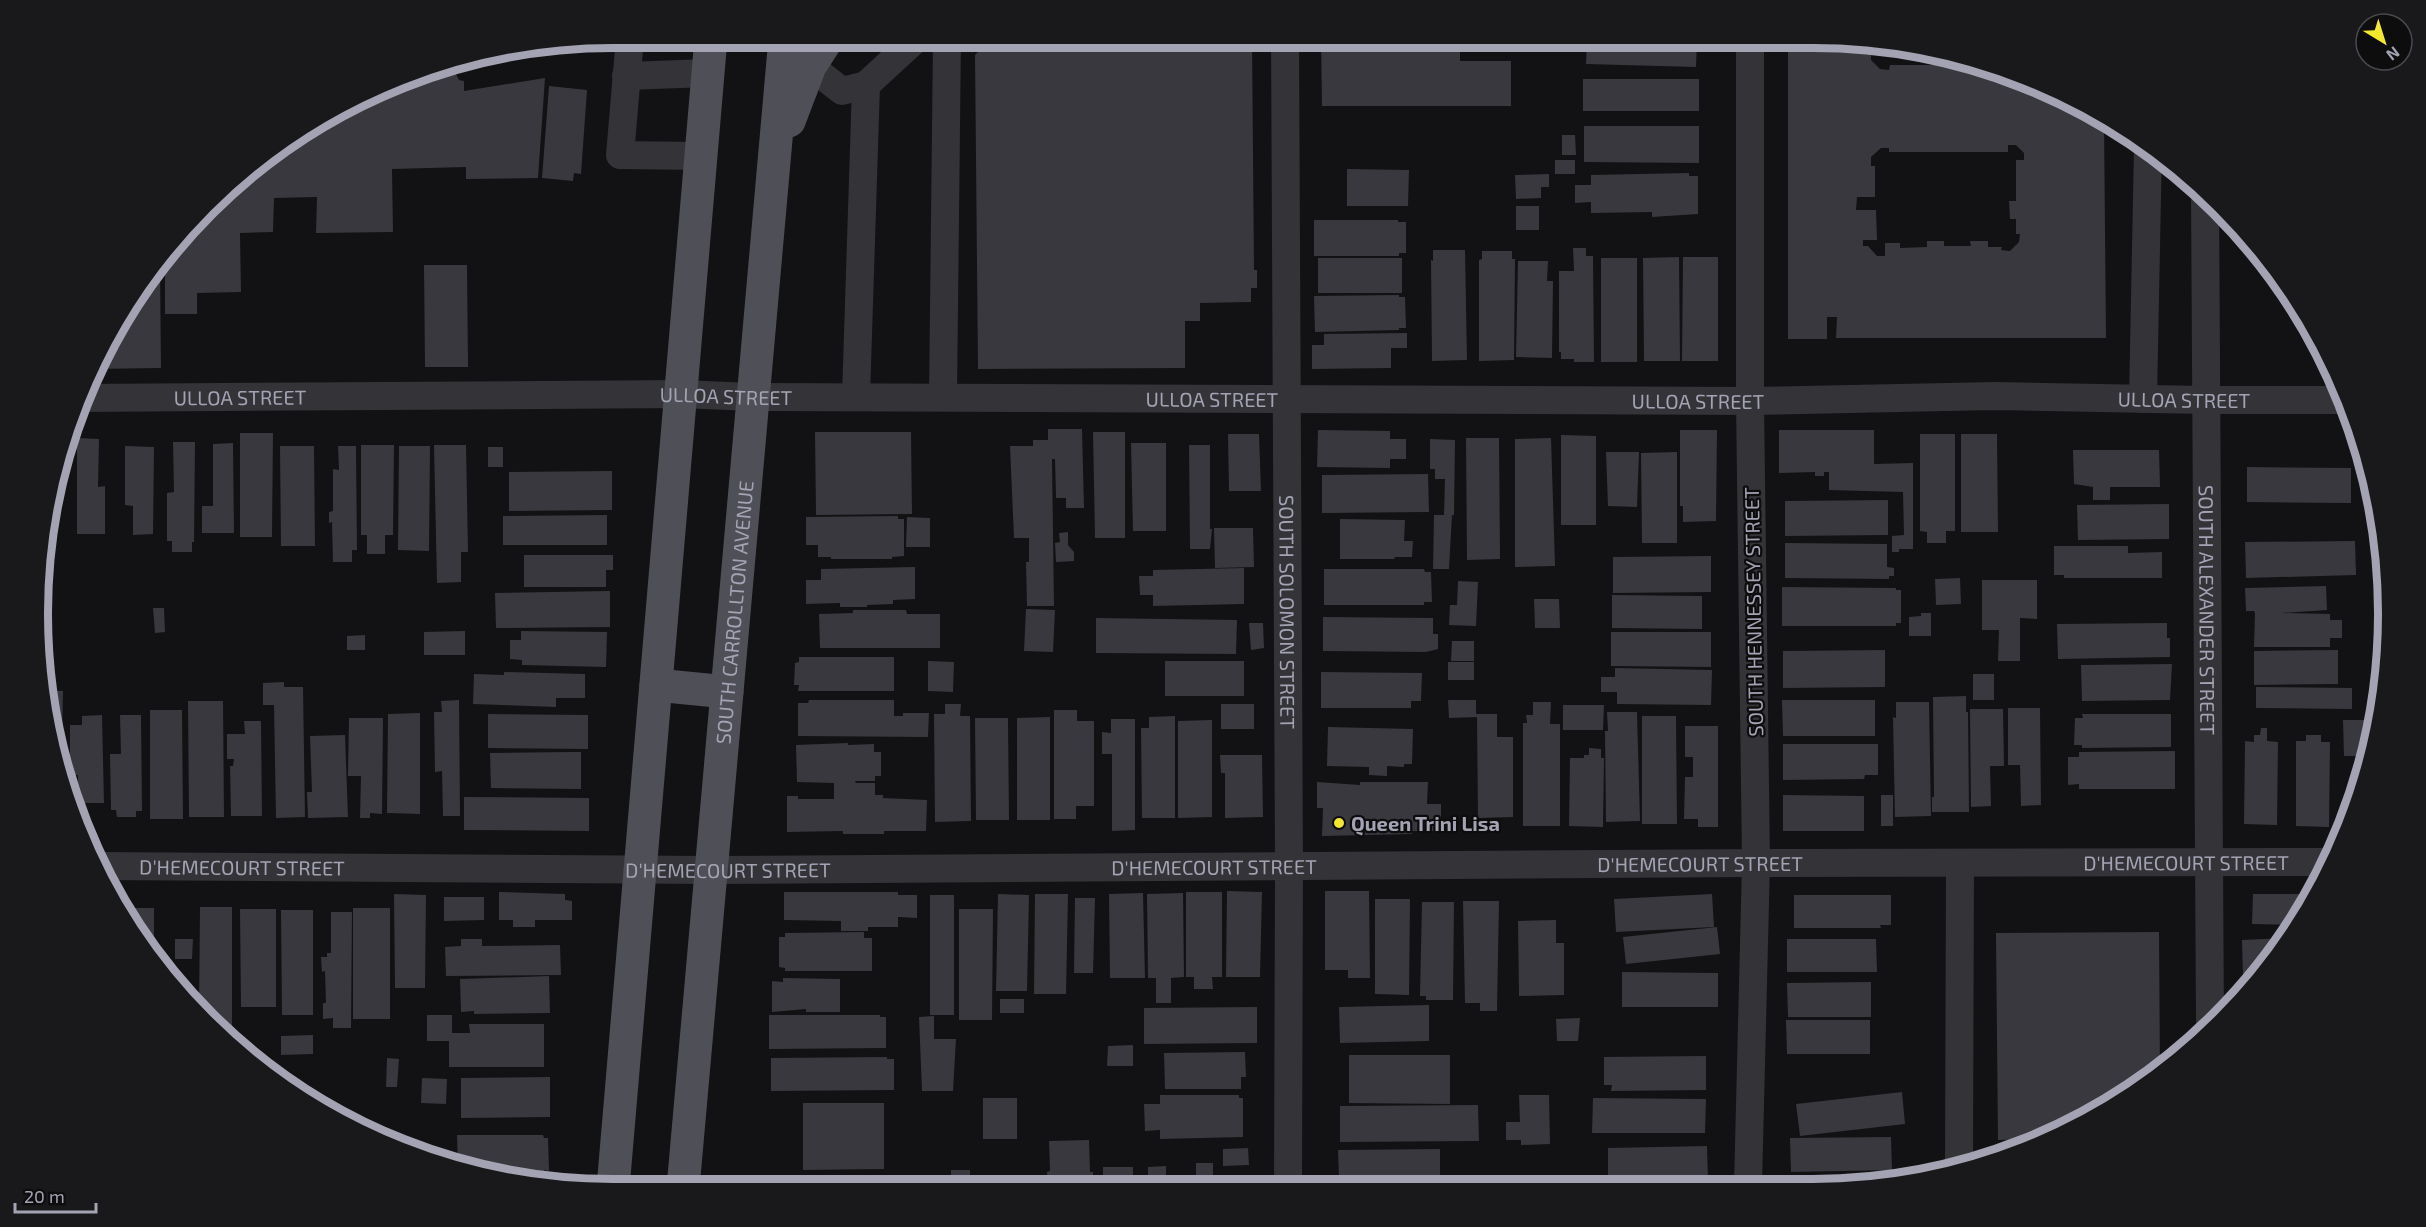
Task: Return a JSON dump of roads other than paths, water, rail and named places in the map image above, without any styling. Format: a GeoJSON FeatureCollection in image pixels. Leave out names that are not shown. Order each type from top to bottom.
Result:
{"type":"FeatureCollection","features":[{"type":"Feature","properties":{"kind":"main road"},"geometry":{"type":"LineString","coordinates":[[614,1179],[710,48]]}},
{"type":"Feature","properties":{"kind":"main road","name":"SOUTH CARROLLTON AVENUE"},"geometry":{"type":"LineString","coordinates":[[684,1179],[784,48]]}},
{"type":"Feature","properties":{"kind":"main road"},"geometry":{"type":"LineString","coordinates":[[774,162],[810,66],[822,48]]}},
{"type":"Feature","properties":{"kind":"main road"},"geometry":{"type":"LineString","coordinates":[[656,686],[727,692]]}},
{"type":"Feature","properties":{"kind":"street"},"geometry":{"type":"LineString","coordinates":[[629,48],[620,155],[701,156]]}},
{"type":"Feature","properties":{"kind":"street"},"geometry":{"type":"LineString","coordinates":[[810,66],[842,91],[866,85],[907,48]]}},
{"type":"Feature","properties":{"kind":"street"},"geometry":{"type":"LineString","coordinates":[[943,397],[947,48]]}},
{"type":"Feature","properties":{"kind":"street","name":"SOUTH SOLOMON STREET"},"geometry":{"type":"LineString","coordinates":[[1285,48],[1289,865],[1288,1179]]}},
{"type":"Feature","properties":{"kind":"street","name":"SOUTH HENNESSEY STREET"},"geometry":{"type":"LineString","coordinates":[[1748,1179],[1756,862],[1750,401],[1750,48]]}},
{"type":"Feature","properties":{"kind":"street"},"geometry":{"type":"LineString","coordinates":[[626,76],[708,73]]}},
{"type":"Feature","properties":{"kind":"street"},"geometry":{"type":"LineString","coordinates":[[856,397],[866,85]]}},
{"type":"Feature","properties":{"kind":"street"},"geometry":{"type":"LineString","coordinates":[[2143,399],[2148,158]]}},
{"type":"Feature","properties":{"kind":"street","name":"SOUTH ALEXANDER STREET"},"geometry":{"type":"LineString","coordinates":[[2205,207],[2210,1015]]}},
{"type":"Feature","properties":{"kind":"street","name":"ULLOA STREET"},"geometry":{"type":"LineString","coordinates":[[91,398],[680,394],[753,397],[1750,401],[1995,396],[2336,400]]}},
{"type":"Feature","properties":{"kind":"street","name":"D'HEMECOURT STREET"},"geometry":{"type":"LineString","coordinates":[[107,866],[711,870],[1756,862],[2321,862]]}},
{"type":"Feature","properties":{"kind":"street"},"geometry":{"type":"LineString","coordinates":[[1959,1160],[1960,863]]}},
{"type":"Feature","properties":{"kind":"place","name":"Queen Trini Lisa"},"geometry":{"type":"Point","coordinates":[1339,823]}}]}
